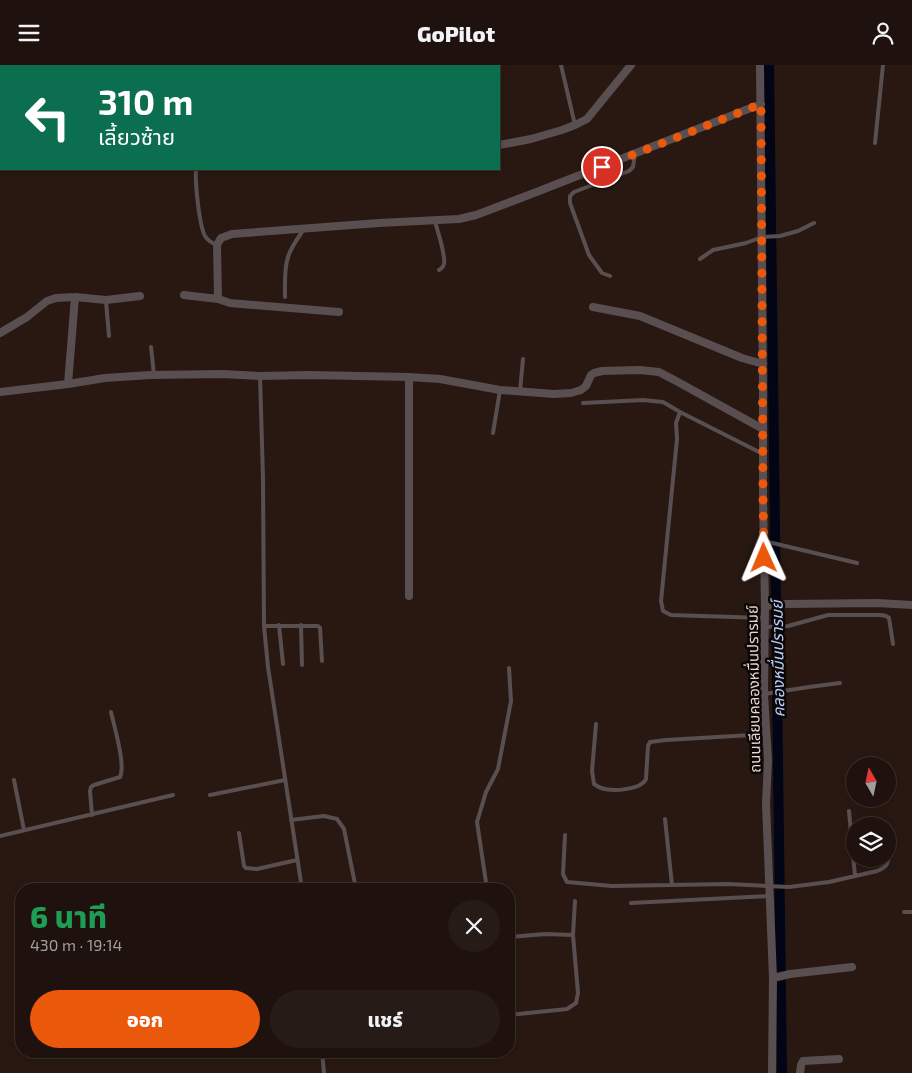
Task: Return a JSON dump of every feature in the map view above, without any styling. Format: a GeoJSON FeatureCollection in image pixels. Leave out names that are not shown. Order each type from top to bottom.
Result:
{"type":"FeatureCollection","features":[{"type":"Feature","properties":{"kind":"street"},"geometry":{"type":"LineString","coordinates":[[500,145],[531,139],[575,125],[587,119],[631,65]]}},
{"type":"Feature","properties":{"kind":"street","name":"ถนนเลียบคลองหมื่นปรารมย์"},"geometry":{"type":"LineString","coordinates":[[760,65],[765,606],[764,694],[768,734],[766,805],[773,978],[772,1073]]}},
{"type":"Feature","properties":{"kind":"street"},"geometry":{"type":"LineString","coordinates":[[218,299],[217,245],[221,238],[232,234],[379,223],[434,221],[459,219],[476,215],[761,104]]}},
{"type":"Feature","properties":{"kind":"street"},"geometry":{"type":"LineString","coordinates":[[184,295],[218,299],[230,303],[339,312]]}},
{"type":"Feature","properties":{"kind":"street"},"geometry":{"type":"LineString","coordinates":[[0,333],[27,317],[47,301],[56,298],[75,297],[106,300],[140,296]]}},
{"type":"Feature","properties":{"kind":"street"},"geometry":{"type":"LineString","coordinates":[[68,384],[75,297]]}},
{"type":"Feature","properties":{"kind":"street"},"geometry":{"type":"LineString","coordinates":[[593,307],[640,316],[742,358],[763,364]]}},
{"type":"Feature","properties":{"kind":"street"},"geometry":{"type":"LineString","coordinates":[[0,392],[105,378],[222,374],[409,377],[440,379],[500,390],[554,394],[571,393],[584,388],[591,375],[602,371],[640,370],[659,373],[678,382],[763,429]]}},
{"type":"Feature","properties":{"kind":"street"},"geometry":{"type":"LineString","coordinates":[[408,596],[409,377]]}},
{"type":"Feature","properties":{"kind":"street"},"geometry":{"type":"LineString","coordinates":[[765,606],[877,603],[912,605]]}},
{"type":"Feature","properties":{"kind":"street"},"geometry":{"type":"LineString","coordinates":[[773,978],[790,974],[852,967]]}},
{"type":"Feature","properties":{"kind":"street"},"geometry":{"type":"LineString","coordinates":[[800,1073],[803,1061],[839,1059]]}},
{"type":"Feature","properties":{"kind":"lane"},"geometry":{"type":"LineString","coordinates":[[561,65],[575,125]]}},
{"type":"Feature","properties":{"kind":"lane"},"geometry":{"type":"LineString","coordinates":[[875,143],[883,65]]}},
{"type":"Feature","properties":{"kind":"lane"},"geometry":{"type":"LineString","coordinates":[[610,276],[602,273],[589,255],[570,203],[570,196],[629,171],[633,167],[635,154]]}},
{"type":"Feature","properties":{"kind":"lane"},"geometry":{"type":"LineString","coordinates":[[196,170],[201,223],[205,236],[209,241],[217,245]]}},
{"type":"Feature","properties":{"kind":"lane"},"geometry":{"type":"LineString","coordinates":[[434,221],[444,263],[443,267],[439,270]]}},
{"type":"Feature","properties":{"kind":"lane"},"geometry":{"type":"LineString","coordinates":[[700,259],[713,250],[746,243],[762,237],[780,236],[798,231],[814,223]]}},
{"type":"Feature","properties":{"kind":"lane"},"geometry":{"type":"LineString","coordinates":[[285,297],[288,256],[304,229]]}},
{"type":"Feature","properties":{"kind":"lane"},"geometry":{"type":"LineString","coordinates":[[106,300],[108,336]]}},
{"type":"Feature","properties":{"kind":"lane"},"geometry":{"type":"LineString","coordinates":[[151,347],[154,375]]}},
{"type":"Feature","properties":{"kind":"lane"},"geometry":{"type":"LineString","coordinates":[[520,391],[523,359]]}},
{"type":"Feature","properties":{"kind":"lane"},"geometry":{"type":"LineString","coordinates":[[260,376],[264,626],[268,667],[301,883]]}},
{"type":"Feature","properties":{"kind":"lane"},"geometry":{"type":"LineString","coordinates":[[493,433],[500,390]]}},
{"type":"Feature","properties":{"kind":"lane"},"geometry":{"type":"LineString","coordinates":[[583,403],[643,400],[663,402],[763,454]]}},
{"type":"Feature","properties":{"kind":"lane"},"geometry":{"type":"LineString","coordinates":[[680,411],[676,423],[677,439],[661,601],[663,611],[671,615],[765,618]]}},
{"type":"Feature","properties":{"kind":"lane"},"geometry":{"type":"LineString","coordinates":[[764,541],[857,563]]}},
{"type":"Feature","properties":{"kind":"lane"},"geometry":{"type":"LineString","coordinates":[[765,627],[788,626],[828,615],[881,615],[889,618],[893,644]]}},
{"type":"Feature","properties":{"kind":"lane"},"geometry":{"type":"LineString","coordinates":[[278,625],[283,664]]}},
{"type":"Feature","properties":{"kind":"lane"},"geometry":{"type":"LineString","coordinates":[[301,625],[302,665]]}},
{"type":"Feature","properties":{"kind":"lane"},"geometry":{"type":"LineString","coordinates":[[264,626],[319,626],[322,661]]}},
{"type":"Feature","properties":{"kind":"lane"},"geometry":{"type":"LineString","coordinates":[[486,883],[478,821],[486,792],[498,769],[511,701],[510,667]]}},
{"type":"Feature","properties":{"kind":"lane"},"geometry":{"type":"LineString","coordinates":[[764,694],[840,683]]}},
{"type":"Feature","properties":{"kind":"lane"},"geometry":{"type":"LineString","coordinates":[[92,815],[91,787],[120,777],[122,772],[121,758],[111,712]]}},
{"type":"Feature","properties":{"kind":"lane"},"geometry":{"type":"LineString","coordinates":[[596,724],[592,771],[594,784],[600,788],[618,790],[639,786],[644,783],[650,742],[768,734]]}},
{"type":"Feature","properties":{"kind":"lane"},"geometry":{"type":"LineString","coordinates":[[14,779],[24,830]]}},
{"type":"Feature","properties":{"kind":"lane"},"geometry":{"type":"LineString","coordinates":[[210,795],[285,781]]}},
{"type":"Feature","properties":{"kind":"lane"},"geometry":{"type":"LineString","coordinates":[[0,836],[173,795]]}},
{"type":"Feature","properties":{"kind":"lane"},"geometry":{"type":"LineString","coordinates":[[849,811],[855,876]]}},
{"type":"Feature","properties":{"kind":"lane"},"geometry":{"type":"LineString","coordinates":[[291,820],[324,816],[337,819],[344,829],[355,883]]}},
{"type":"Feature","properties":{"kind":"lane"},"geometry":{"type":"LineString","coordinates":[[665,819],[672,885]]}},
{"type":"Feature","properties":{"kind":"lane"},"geometry":{"type":"LineString","coordinates":[[239,833],[246,868],[257,869],[297,860]]}},
{"type":"Feature","properties":{"kind":"lane"},"geometry":{"type":"LineString","coordinates":[[564,835],[563,874],[567,882],[612,886],[728,884],[789,887],[829,882],[885,867]]}},
{"type":"Feature","properties":{"kind":"lane"},"geometry":{"type":"LineString","coordinates":[[630,903],[770,896]]}},
{"type":"Feature","properties":{"kind":"lane"},"geometry":{"type":"LineString","coordinates":[[515,1014],[567,1009],[576,1003],[578,993],[573,935],[575,901]]}},
{"type":"Feature","properties":{"kind":"lane"},"geometry":{"type":"LineString","coordinates":[[904,912],[912,912]]}},
{"type":"Feature","properties":{"kind":"lane"},"geometry":{"type":"LineString","coordinates":[[515,937],[546,934],[573,935]]}},
{"type":"Feature","properties":{"kind":"lane"},"geometry":{"type":"LineString","coordinates":[[323,1058],[324,1073]]}},
{"type":"Feature","properties":{"kind":"waterway","name":"คลองหมื่นปรารมย์"},"geometry":{"type":"LineString","coordinates":[[769,65],[782,1073]]}},
{"type":"Feature","properties":{"kind":"route"},"geometry":{"type":"LineString","coordinates":[[602,167],[761,104],[764,558]]}}]}
